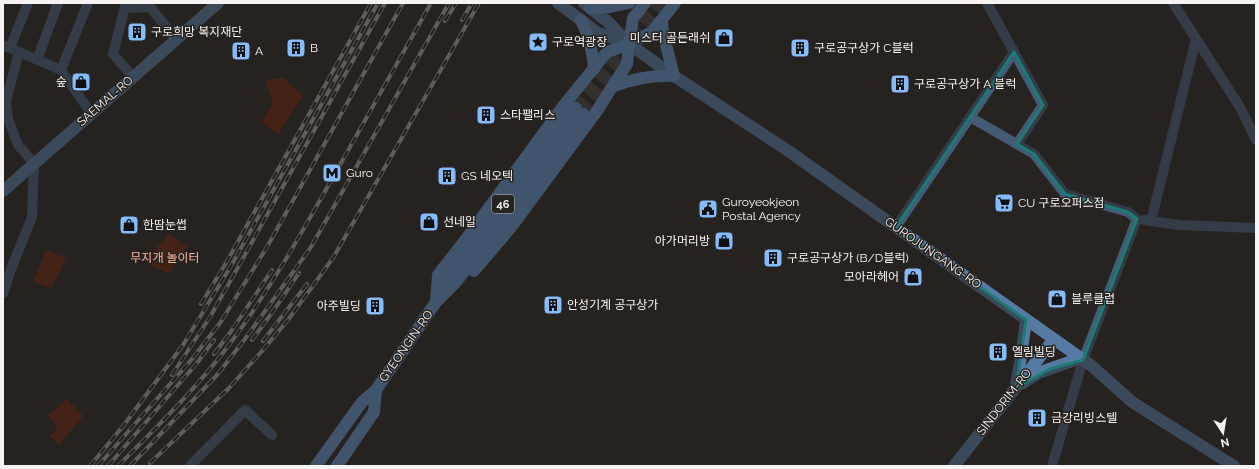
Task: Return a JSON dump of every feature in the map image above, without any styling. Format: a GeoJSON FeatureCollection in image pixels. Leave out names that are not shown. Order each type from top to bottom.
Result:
{"type":"FeatureCollection","features":[{"type":"Feature","properties":{"kind":"main road","name":"SAEMAL-RO"},"geometry":{"type":"LineString","coordinates":[[3,191],[218,3]]}},
{"type":"Feature","properties":{"kind":"main road","name":"GUROJUNGANG-RO"},"geometry":{"type":"LineString","coordinates":[[558,3],[598,33],[629,44]]}},
{"type":"Feature","properties":{"kind":"main road"},"geometry":{"type":"LineString","coordinates":[[587,5],[610,7],[629,3]]}},
{"type":"Feature","properties":{"kind":"main road"},"geometry":{"type":"LineString","coordinates":[[436,302],[463,283],[512,226],[597,111],[627,64],[633,18],[645,3]]}},
{"type":"Feature","properties":{"kind":"main road"},"geometry":{"type":"LineString","coordinates":[[436,302],[438,275],[564,105],[607,52],[629,44],[652,32],[675,3]]}},
{"type":"Feature","properties":{"kind":"main road","name":"GUROJUNGANG-RO"},"geometry":{"type":"LineString","coordinates":[[587,5],[608,22],[629,44],[674,76],[787,150],[1092,366],[1132,402],[1234,466]]}},
{"type":"Feature","properties":{"kind":"main road"},"geometry":{"type":"LineString","coordinates":[[581,20],[589,39],[594,69]]}},
{"type":"Feature","properties":{"kind":"main road"},"geometry":{"type":"LineString","coordinates":[[612,87],[628,80],[638,78],[662,75],[674,76],[663,33],[662,20]]}},
{"type":"Feature","properties":{"kind":"main road","name":"GYEONGIN-RO"},"geometry":{"type":"LineString","coordinates":[[316,466],[362,402],[376,390],[436,302],[450,273],[579,111]]}},
{"type":"Feature","properties":{"kind":"main road"},"geometry":{"type":"LineString","coordinates":[[1016,388],[1026,320]]}},
{"type":"Feature","properties":{"kind":"main road","name":"SINDORIM-RO"},"geometry":{"type":"LineString","coordinates":[[954,466],[1054,339]]}},
{"type":"Feature","properties":{"kind":"main road"},"geometry":{"type":"LineString","coordinates":[[1016,388],[1038,374],[1082,359]]}},
{"type":"Feature","properties":{"kind":"main road","name":"GYEONGIN-RO"},"geometry":{"type":"LineString","coordinates":[[337,466],[374,412],[376,390]]}},
{"type":"Feature","properties":{"kind":"street"},"geometry":{"type":"LineString","coordinates":[[3,293],[32,217],[34,163],[18,145],[8,119],[6,101],[11,48],[28,3]]}},
{"type":"Feature","properties":{"kind":"street"},"geometry":{"type":"LineString","coordinates":[[37,60],[58,3]]}},
{"type":"Feature","properties":{"kind":"street"},"geometry":{"type":"LineString","coordinates":[[61,70],[88,3]]}},
{"type":"Feature","properties":{"kind":"street"},"geometry":{"type":"LineString","coordinates":[[987,3],[1043,105],[1017,144]]}},
{"type":"Feature","properties":{"kind":"street"},"geometry":{"type":"LineString","coordinates":[[1173,3],[1240,108],[1256,140]]}},
{"type":"Feature","properties":{"kind":"street"},"geometry":{"type":"LineString","coordinates":[[133,77],[113,54],[125,6],[150,7],[176,39]]}},
{"type":"Feature","properties":{"kind":"street"},"geometry":{"type":"LineString","coordinates":[[1150,221],[1196,39]]}},
{"type":"Feature","properties":{"kind":"street"},"geometry":{"type":"LineString","coordinates":[[11,48],[61,70],[91,113]]}},
{"type":"Feature","properties":{"kind":"street"},"geometry":{"type":"LineString","coordinates":[[896,227],[1014,52]]}},
{"type":"Feature","properties":{"kind":"street"},"geometry":{"type":"LineString","coordinates":[[970,117],[1034,154],[1065,194],[1128,212],[1137,219],[1179,225],[1256,228]]}},
{"type":"Feature","properties":{"kind":"street"},"geometry":{"type":"LineString","coordinates":[[1052,466],[1082,359],[1137,219]]}},
{"type":"Feature","properties":{"kind":"street"},"geometry":{"type":"LineString","coordinates":[[190,466],[245,410],[272,435]]}},
{"type":"Feature","properties":{"kind":"highlighted area"},"geometry":{"type":"Polygon","coordinates":[[[1014,52],[1043,105],[1017,144],[1034,154],[1065,194],[1128,212],[1137,219],[1083,360],[1050,369],[1016,388],[1026,320],[896,227],[1014,52]]]}},
{"type":"Feature","properties":{"kind":"green space"},"geometry":{"type":"Polygon","coordinates":[[[283,78],[303,96],[278,134],[262,122],[273,103],[265,80],[283,78]]]}},
{"type":"Feature","properties":{"kind":"green space","name":"무지개 놀이터"},"geometry":{"type":"Polygon","coordinates":[[[168,234],[187,247],[169,274],[146,262],[168,234]]]}},
{"type":"Feature","properties":{"kind":"green space"},"geometry":{"type":"Polygon","coordinates":[[[46,250],[66,258],[51,288],[33,282],[46,250]]]}},
{"type":"Feature","properties":{"kind":"green space"},"geometry":{"type":"Polygon","coordinates":[[[67,399],[83,416],[59,445],[50,436],[58,427],[48,416],[67,399]]]}},
{"type":"Feature","properties":{"kind":"tunnel"},"geometry":{"type":"LineString","coordinates":[[576,108],[653,3]]}},
{"type":"Feature","properties":{"kind":"tunnel"},"geometry":{"type":"LineString","coordinates":[[583,114],[664,3]]}},
{"type":"Feature","properties":{"kind":"railway"},"geometry":{"type":"LineString","coordinates":[[201,304],[226,263],[371,3]]}},
{"type":"Feature","properties":{"kind":"railway"},"geometry":{"type":"LineString","coordinates":[[90,466],[124,425],[183,345],[231,266],[378,3]]}},
{"type":"Feature","properties":{"kind":"railway"},"geometry":{"type":"LineString","coordinates":[[172,375],[210,317],[385,3]]}},
{"type":"Feature","properties":{"kind":"railway"},"geometry":{"type":"LineString","coordinates":[[98,466],[192,359],[220,323],[267,247],[403,3]]}},
{"type":"Feature","properties":{"kind":"railway"},"geometry":{"type":"LineString","coordinates":[[118,466],[210,369],[251,314],[304,228],[431,3]]}},
{"type":"Feature","properties":{"kind":"railway"},"geometry":{"type":"LineString","coordinates":[[130,466],[217,375],[245,339],[311,247],[449,3]]}},
{"type":"Feature","properties":{"kind":"railway"},"geometry":{"type":"LineString","coordinates":[[445,21],[456,3]]}},
{"type":"Feature","properties":{"kind":"railway"},"geometry":{"type":"LineString","coordinates":[[462,20],[472,3]]}},
{"type":"Feature","properties":{"kind":"railway"},"geometry":{"type":"LineString","coordinates":[[150,463],[229,388],[288,320],[333,258],[479,3]]}},
{"type":"Feature","properties":{"kind":"railway"},"geometry":{"type":"LineString","coordinates":[[214,354],[272,270]]}},
{"type":"Feature","properties":{"kind":"railway"},"geometry":{"type":"LineString","coordinates":[[252,340],[299,273]]}},
{"type":"Feature","properties":{"kind":"railway"},"geometry":{"type":"LineString","coordinates":[[263,341],[307,284]]}},
{"type":"Feature","properties":{"kind":"railway"},"geometry":{"type":"LineString","coordinates":[[108,466],[197,363],[214,340]]}},
{"type":"Feature","properties":{"kind":"place","name":"구로희망 복지재단"},"geometry":{"type":"Point","coordinates":[137,32]}},
{"type":"Feature","properties":{"kind":"place","name":"미스터 골든래쉬"},"geometry":{"type":"Point","coordinates":[724,38]}},
{"type":"Feature","properties":{"kind":"place","name":"구로역광장"},"geometry":{"type":"Point","coordinates":[538,42]}},
{"type":"Feature","properties":{"kind":"place","name":"B"},"geometry":{"type":"Point","coordinates":[296,48]}},
{"type":"Feature","properties":{"kind":"place","name":"구로공구상가 C블럭"},"geometry":{"type":"Point","coordinates":[800,48]}},
{"type":"Feature","properties":{"kind":"place","name":"A"},"geometry":{"type":"Point","coordinates":[241,51]}},
{"type":"Feature","properties":{"kind":"place","name":"숲"},"geometry":{"type":"Point","coordinates":[81,82]}},
{"type":"Feature","properties":{"kind":"place","name":"구로공구상가 A 블럭"},"geometry":{"type":"Point","coordinates":[900,84]}},
{"type":"Feature","properties":{"kind":"place","name":"스타팰리스"},"geometry":{"type":"Point","coordinates":[486,115]}},
{"type":"Feature","properties":{"kind":"place","name":"Guro"},"geometry":{"type":"Point","coordinates":[332,173]}},
{"type":"Feature","properties":{"kind":"place","name":"GS 네오텍"},"geometry":{"type":"Point","coordinates":[447,176]}},
{"type":"Feature","properties":{"kind":"place","name":"CU 구로오퍼스점"},"geometry":{"type":"Point","coordinates":[1004,203]}},
{"type":"Feature","properties":{"kind":"place","name":"Guroyeokjeon Postal Agency"},"geometry":{"type":"Point","coordinates":[708,209]}},
{"type":"Feature","properties":{"kind":"place","name":"선네일"},"geometry":{"type":"Point","coordinates":[429,222]}},
{"type":"Feature","properties":{"kind":"place","name":"한땀눈썹"},"geometry":{"type":"Point","coordinates":[129,225]}},
{"type":"Feature","properties":{"kind":"place","name":"아가머리방"},"geometry":{"type":"Point","coordinates":[724,241]}},
{"type":"Feature","properties":{"kind":"place","name":"구로공구상가 (B/D블럭)"},"geometry":{"type":"Point","coordinates":[773,258]}},
{"type":"Feature","properties":{"kind":"place","name":"모아라헤어"},"geometry":{"type":"Point","coordinates":[913,277]}},
{"type":"Feature","properties":{"kind":"place","name":"블루클럽"},"geometry":{"type":"Point","coordinates":[1057,299]}},
{"type":"Feature","properties":{"kind":"place","name":"안성기계 공구상가"},"geometry":{"type":"Point","coordinates":[553,305]}},
{"type":"Feature","properties":{"kind":"place","name":"아주빌딩"},"geometry":{"type":"Point","coordinates":[375,306]}},
{"type":"Feature","properties":{"kind":"place","name":"엘림빌딩"},"geometry":{"type":"Point","coordinates":[998,352]}},
{"type":"Feature","properties":{"kind":"place","name":"금강리빙스텔"},"geometry":{"type":"Point","coordinates":[1037,418]}}]}
